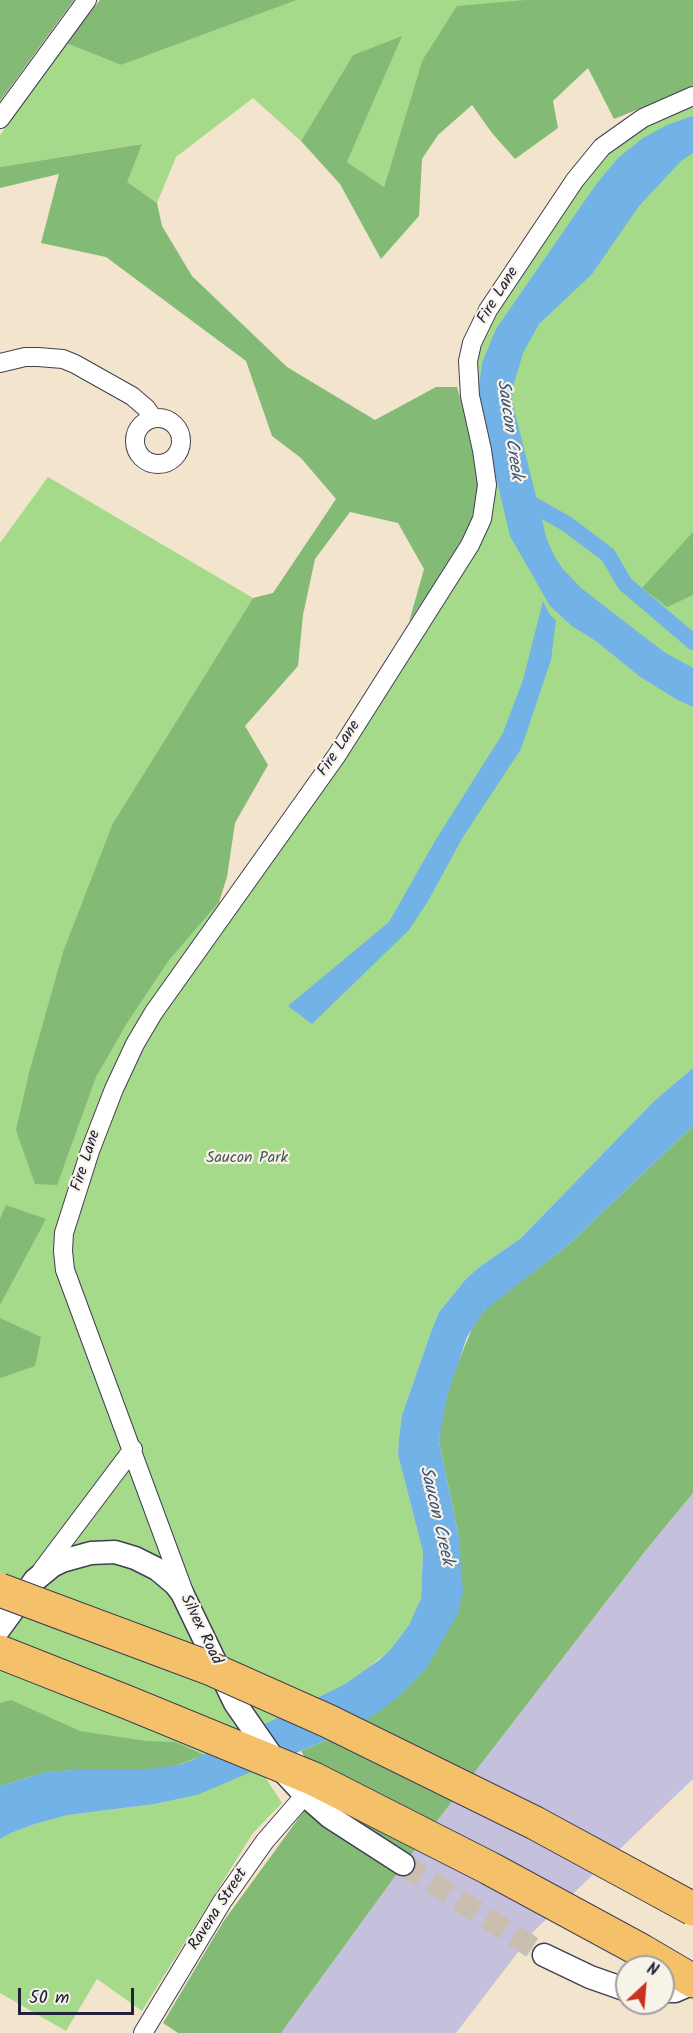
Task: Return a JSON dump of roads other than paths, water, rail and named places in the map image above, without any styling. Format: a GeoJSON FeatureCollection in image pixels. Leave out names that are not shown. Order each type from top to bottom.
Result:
{"type":"FeatureCollection","features":[{"type":"Feature","properties":{"kind":"highway"},"geometry":{"type":"LineString","coordinates":[[0,1590],[180,1656],[328,1721],[536,1822],[693,1909]]}},
{"type":"Feature","properties":{"kind":"highway"},"geometry":{"type":"LineString","coordinates":[[0,1653],[314,1779],[489,1868],[642,1951],[693,1982]]}},
{"type":"Feature","properties":{"kind":"street"},"geometry":{"type":"LineString","coordinates":[[0,119],[87,0]]}},
{"type":"Feature","properties":{"kind":"street","name":"Fire Lane"},"geometry":{"type":"LineString","coordinates":[[188,1603],[65,1270],[64,1233],[104,1110],[135,1044],[154,1012],[337,755],[470,545],[482,519],[486,485],[483,450],[470,396],[468,361],[472,343],[488,310],[574,180],[602,147],[643,118],[693,96]]}},
{"type":"Feature","properties":{"kind":"street"},"geometry":{"type":"LineString","coordinates":[[0,363],[25,357],[38,357],[75,364],[132,396],[146,408],[153,418]]}},
{"type":"Feature","properties":{"kind":"street"},"geometry":{"type":"LineString","coordinates":[[35,1580],[133,1449]]}},
{"type":"Feature","properties":{"kind":"street","name":"Silvex Road"},"geometry":{"type":"LineString","coordinates":[[0,1628],[35,1580],[62,1561],[91,1553],[115,1552],[145,1563],[175,1584],[188,1603],[244,1718],[280,1768],[305,1795]]}},
{"type":"Feature","properties":{"kind":"street"},"geometry":{"type":"LineString","coordinates":[[305,1795],[345,1828],[403,1864]]}},
{"type":"Feature","properties":{"kind":"street","name":"Ravena Street"},"geometry":{"type":"LineString","coordinates":[[143,2033],[222,1902],[265,1841],[305,1795]]}},
{"type":"Feature","properties":{"kind":"street"},"geometry":{"type":"LineString","coordinates":[[544,1955],[590,1977],[615,1986]]}},
{"type":"Feature","properties":{"kind":"street"},"geometry":{"type":"LineString","coordinates":[[675,1991],[693,1982]]}},
{"type":"Feature","properties":{"kind":"water","name":"Saucon Creek"},"geometry":{"type":"Polygon","coordinates":[[[693,116],[693,153],[681,161],[639,206],[592,274],[539,324],[523,353],[513,387],[512,401],[547,540],[555,557],[581,588],[664,652],[693,668],[693,707],[639,676],[596,641],[572,626],[550,606],[510,536],[483,422],[479,387],[482,363],[496,329],[597,183],[618,158],[643,138],[667,125],[693,116]]]}},
{"type":"Feature","properties":{"kind":"water"},"geometry":{"type":"Polygon","coordinates":[[[543,601],[550,615],[556,620],[551,660],[521,749],[463,837],[428,901],[409,930],[312,1024],[288,1006],[389,922],[435,841],[503,733],[523,680],[543,601]]]}},
{"type":"Feature","properties":{"kind":"water","name":"Saucon Creek"},"geometry":{"type":"Polygon","coordinates":[[[693,1068],[693,1126],[568,1245],[484,1311],[467,1337],[447,1396],[439,1441],[459,1538],[463,1591],[458,1614],[426,1669],[396,1699],[357,1727],[197,1795],[155,1804],[68,1815],[35,1824],[0,1839],[0,1786],[46,1772],[141,1770],[179,1765],[345,1684],[390,1650],[409,1625],[421,1599],[423,1552],[398,1455],[399,1437],[402,1415],[439,1312],[465,1280],[478,1268],[521,1238],[654,1101],[693,1068]]]}},
{"type":"Feature","properties":{"kind":"waterway"},"geometry":{"type":"LineString","coordinates":[[521,498],[567,524],[608,555],[625,584],[693,642]]}},
{"type":"Feature","properties":{"kind":"tunnel"},"geometry":{"type":"LineString","coordinates":[[403,1864],[544,1955]]}},
{"type":"Feature","properties":{"kind":"park label","name":"Saucon Park"},"geometry":{"type":"Point","coordinates":[247,1159]}}]}
